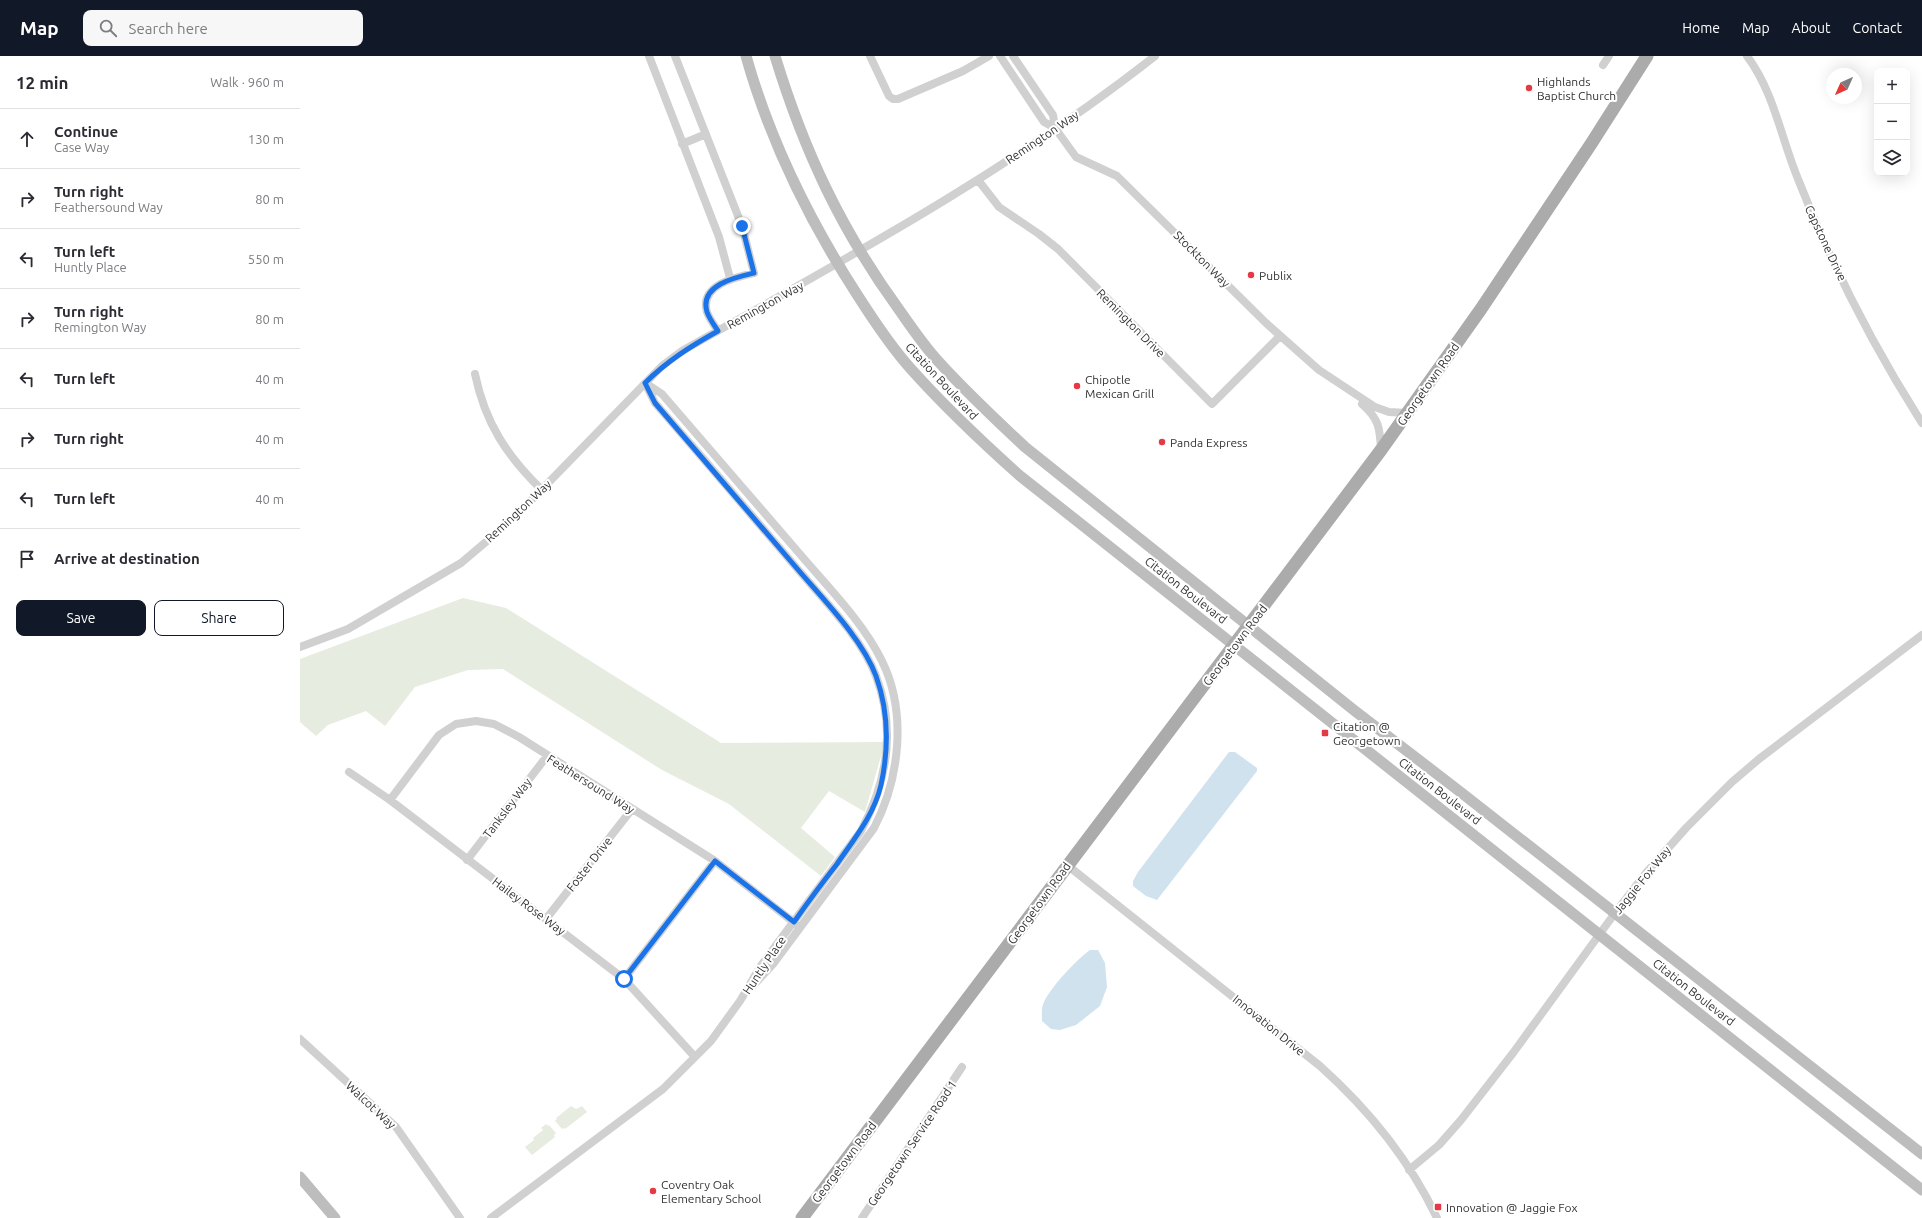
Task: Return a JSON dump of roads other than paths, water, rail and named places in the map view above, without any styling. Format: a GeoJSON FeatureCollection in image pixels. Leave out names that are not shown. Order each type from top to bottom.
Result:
{"type":"FeatureCollection","features":[{"type":"Feature","properties":{"kind":"main road","name":"Citation Boulevard"},"geometry":{"type":"LineString","coordinates":[[746,56],[770,126],[790,173],[837,264],[873,320],[911,369],[985,445],[1018,475],[1922,1190]]}},
{"type":"Feature","properties":{"kind":"main road","name":"Citation Boulevard"},"geometry":{"type":"LineString","coordinates":[[774,56],[807,148],[839,216],[858,250],[894,303],[938,360],[992,417],[1031,452],[1355,711],[1922,1154]]}},
{"type":"Feature","properties":{"kind":"main road","name":"Georgetown Road"},"geometry":{"type":"LineString","coordinates":[[802,1218],[1381,450],[1481,309],[1591,144],[1646,56]]}},
{"type":"Feature","properties":{"kind":"main road"},"geometry":{"type":"LineString","coordinates":[[300,1177],[330,1210],[334,1218]]}},
{"type":"Feature","properties":{"kind":"street"},"geometry":{"type":"LineString","coordinates":[[649,56],[719,237],[730,278]]}},
{"type":"Feature","properties":{"kind":"street"},"geometry":{"type":"LineString","coordinates":[[675,56],[742,226],[754,273],[730,278],[713,288],[707,298],[707,311],[718,331]]}},
{"type":"Feature","properties":{"kind":"street"},"geometry":{"type":"LineString","coordinates":[[870,56],[889,96],[894,99],[898,99],[963,71],[989,56]]}},
{"type":"Feature","properties":{"kind":"street","name":"Stockton Way"},"geometry":{"type":"LineString","coordinates":[[1000,56],[1044,122],[1055,128],[1076,156],[1117,176],[1280,336],[1319,370],[1350,392],[1375,407],[1389,412],[1407,414]]}},
{"type":"Feature","properties":{"kind":"street","name":"Stockton Way"},"geometry":{"type":"LineString","coordinates":[[1013,56],[1054,116],[1055,128]]}},
{"type":"Feature","properties":{"kind":"street","name":"Remington Way"},"geometry":{"type":"LineString","coordinates":[[300,647],[348,629],[461,563],[514,518],[662,366],[682,351],[837,264],[858,250],[978,180],[1055,128],[1155,56]]}},
{"type":"Feature","properties":{"kind":"street"},"geometry":{"type":"LineString","coordinates":[[1603,64],[1609,56]]}},
{"type":"Feature","properties":{"kind":"street","name":"Capstone Drive"},"geometry":{"type":"LineString","coordinates":[[1747,56],[1764,84],[1797,179],[1830,256],[1885,363],[1922,423]]}},
{"type":"Feature","properties":{"kind":"street"},"geometry":{"type":"LineString","coordinates":[[682,144],[706,134]]}},
{"type":"Feature","properties":{"kind":"street","name":"Remington Drive"},"geometry":{"type":"LineString","coordinates":[[978,180],[998,207],[1039,234],[1058,249],[1212,404],[1280,336]]}},
{"type":"Feature","properties":{"kind":"street"},"geometry":{"type":"LineString","coordinates":[[475,374],[482,403],[503,446],[520,469],[542,490]]}},
{"type":"Feature","properties":{"kind":"street","name":"Huntly Place"},"geometry":{"type":"LineString","coordinates":[[491,1218],[663,1089],[695,1057],[723,1025],[740,1001],[760,967],[861,830],[871,812],[881,786],[888,739],[886,712],[881,691],[870,663],[857,640],[655,403],[645,383]]}},
{"type":"Feature","properties":{"kind":"street","name":"Huntly Place"},"geometry":{"type":"LineString","coordinates":[[645,383],[662,394],[868,636],[882,662],[891,688],[898,736],[892,783],[883,812],[862,846],[801,927],[773,964],[740,1001]]}},
{"type":"Feature","properties":{"kind":"street","name":"Stockton Way"},"geometry":{"type":"LineString","coordinates":[[1350,392],[1372,412],[1378,421],[1381,450]]}},
{"type":"Feature","properties":{"kind":"street","name":"Jaggie Fox Way"},"geometry":{"type":"LineString","coordinates":[[1409,1170],[1439,1145],[1461,1120],[1615,913],[1667,849],[1732,782],[1782,740],[1922,635]]}},
{"type":"Feature","properties":{"kind":"street","name":"Feathersound Way"},"geometry":{"type":"LineString","coordinates":[[390,800],[440,735],[456,724],[476,720],[494,724],[519,737],[715,861],[801,927]]}},
{"type":"Feature","properties":{"kind":"street","name":"Tanksley Way"},"geometry":{"type":"LineString","coordinates":[[467,860],[547,756]]}},
{"type":"Feature","properties":{"kind":"street","name":"Hailey Rose Way"},"geometry":{"type":"LineString","coordinates":[[348,772],[390,800],[624,979],[695,1057]]}},
{"type":"Feature","properties":{"kind":"street","name":"Foster Drive"},"geometry":{"type":"LineString","coordinates":[[546,920],[632,809]]}},
{"type":"Feature","properties":{"kind":"street"},"geometry":{"type":"LineString","coordinates":[[624,979],[715,861]]}},
{"type":"Feature","properties":{"kind":"street","name":"Innovation Drive"},"geometry":{"type":"LineString","coordinates":[[1067,865],[1320,1066],[1367,1112],[1409,1170],[1437,1218]]}},
{"type":"Feature","properties":{"kind":"street","name":"Walcot Way"},"geometry":{"type":"LineString","coordinates":[[300,1039],[396,1127],[460,1218]]}},
{"type":"Feature","properties":{"kind":"street","name":"Georgetown Service Road 1"},"geometry":{"type":"LineString","coordinates":[[862,1218],[962,1067]]}},
{"type":"Feature","properties":{"kind":"water"},"geometry":{"type":"Polygon","coordinates":[[[1229,752],[1235,752],[1257,768],[1257,771],[1157,900],[1146,896],[1133,886],[1133,881],[1138,872],[1229,752]]]}},
{"type":"Feature","properties":{"kind":"water"},"geometry":{"type":"Polygon","coordinates":[[[1090,950],[1098,950],[1105,963],[1107,987],[1100,1006],[1076,1025],[1060,1030],[1051,1029],[1042,1021],[1043,1004],[1047,996],[1064,974],[1090,950]]]}},
{"type":"Feature","properties":{"kind":"place","name":"Highlands Baptist Church"},"geometry":{"type":"Point","coordinates":[1529,88]}},
{"type":"Feature","properties":{"kind":"place","name":"Publix"},"geometry":{"type":"Point","coordinates":[1251,275]}},
{"type":"Feature","properties":{"kind":"place","name":"Chipotle Mexican Grill"},"geometry":{"type":"Point","coordinates":[1077,386]}},
{"type":"Feature","properties":{"kind":"place","name":"Panda Express"},"geometry":{"type":"Point","coordinates":[1162,442]}},
{"type":"Feature","properties":{"kind":"place","name":"Citation @ Georgetown"},"geometry":{"type":"Point","coordinates":[1325,733]}},
{"type":"Feature","properties":{"kind":"place","name":"Coventry Oak Elementary School"},"geometry":{"type":"Point","coordinates":[653,1191]}},
{"type":"Feature","properties":{"kind":"place","name":"Innovation @ Jaggie Fox"},"geometry":{"type":"Point","coordinates":[1438,1207]}}]}
